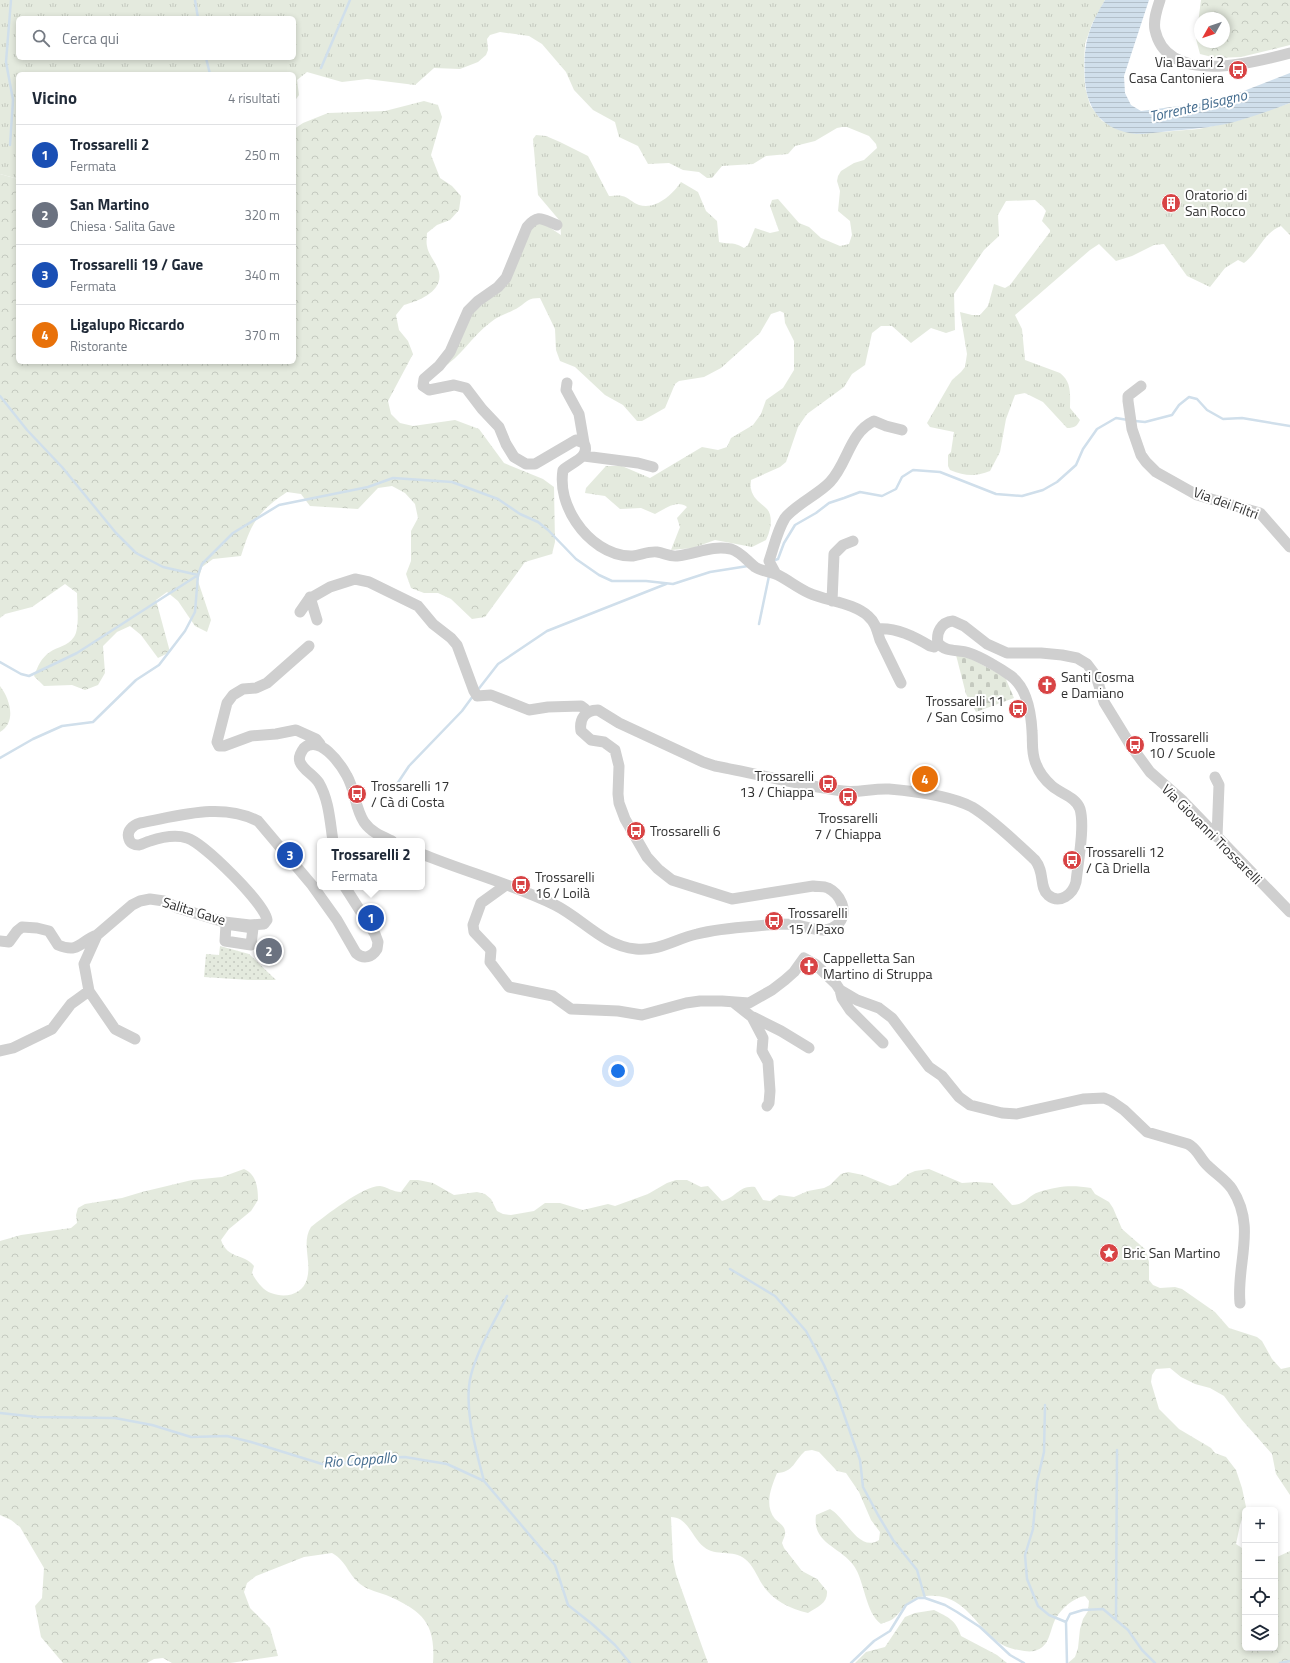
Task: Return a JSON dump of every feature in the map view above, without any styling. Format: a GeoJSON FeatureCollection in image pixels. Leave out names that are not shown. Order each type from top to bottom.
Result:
{"type":"FeatureCollection","features":[{"type":"Feature","properties":{"kind":"street"},"geometry":{"type":"LineString","coordinates":[[1160,0],[1156,15],[1155,29],[1159,41],[1169,54],[1182,62],[1203,66],[1236,66],[1290,54]]}},
{"type":"Feature","properties":{"kind":"street"},"geometry":{"type":"LineString","coordinates":[[557,225],[541,218],[532,222],[528,227],[506,278],[498,287],[468,311],[450,352],[423,383],[425,388],[429,390],[454,385],[466,388],[482,409],[499,427],[508,448],[514,457],[526,464],[535,464],[576,440],[584,443]]}},
{"type":"Feature","properties":{"kind":"street"},"geometry":{"type":"LineString","coordinates":[[567,383],[566,390],[579,414],[586,450],[584,456],[563,470],[562,477],[564,495],[570,514],[586,535],[602,548],[616,554],[632,556],[657,552],[670,556],[677,556],[715,547],[732,550],[747,558],[756,568],[766,566],[776,574],[808,593],[863,612],[868,616],[877,629],[879,638],[901,684]]}},
{"type":"Feature","properties":{"kind":"street","name":"Via dei Filtri"},"geometry":{"type":"LineString","coordinates":[[1141,386],[1128,396],[1128,401],[1132,429],[1141,455],[1146,462],[1156,472],[1197,495],[1260,513],[1290,547]]}},
{"type":"Feature","properties":{"kind":"street"},"geometry":{"type":"LineString","coordinates":[[766,566],[780,526],[786,517],[830,482],[861,429],[874,421],[902,430]]}},
{"type":"Feature","properties":{"kind":"street"},"geometry":{"type":"LineString","coordinates":[[584,456],[638,463],[653,467]]}},
{"type":"Feature","properties":{"kind":"street"},"geometry":{"type":"LineString","coordinates":[[832,601],[834,554],[843,545],[853,540]]}},
{"type":"Feature","properties":{"kind":"street"},"geometry":{"type":"LineString","coordinates":[[300,612],[310,597],[344,582],[358,579],[369,582],[418,606],[433,624],[451,638],[457,645],[477,696],[491,695],[529,710],[548,707],[575,706],[583,707],[587,713]]}},
{"type":"Feature","properties":{"kind":"street"},"geometry":{"type":"LineString","coordinates":[[310,597],[317,620]]}},
{"type":"Feature","properties":{"kind":"street","name":"Via Giovanni Trossarelli"},"geometry":{"type":"LineString","coordinates":[[938,643],[937,635],[940,628],[944,624],[953,621],[964,626],[986,644],[1007,654],[1041,653],[1062,655],[1077,658],[1087,664],[1096,676],[1104,702],[1141,762],[1150,772],[1183,801],[1290,912]]}},
{"type":"Feature","properties":{"kind":"street"},"geometry":{"type":"LineString","coordinates":[[425,855],[506,884],[554,905],[573,915],[600,937],[611,942],[636,949],[664,946],[695,934],[743,927],[784,924],[797,925],[818,930],[830,929],[839,923],[842,919],[844,910],[842,904],[833,892],[821,887],[813,886],[732,899],[672,880],[658,869],[647,857],[625,819],[619,803],[619,766],[617,753],[607,743],[591,740],[583,735],[580,724],[582,717],[595,710],[601,711],[618,723],[703,762],[715,766],[800,784],[843,791],[858,792],[870,789],[888,789],[934,796],[960,802],[987,818],[1035,860],[1040,867],[1042,885],[1046,894],[1057,898],[1065,897],[1073,890],[1076,882],[1081,826],[1080,809],[1072,798],[1052,786],[1037,766],[1033,757],[1030,714],[1023,691],[1018,682],[1002,670],[971,653],[963,650],[944,648],[938,643],[934,647],[930,646],[898,631],[884,628],[877,629]]}},
{"type":"Feature","properties":{"kind":"street"},"geometry":{"type":"LineString","coordinates":[[309,646],[267,683],[256,688],[243,689],[232,695],[227,703],[217,742],[221,747],[230,745],[251,736],[276,734],[296,730],[316,739],[347,775],[355,795],[358,809],[370,830],[386,838]]}},
{"type":"Feature","properties":{"kind":"street"},"geometry":{"type":"LineString","coordinates":[[320,744],[315,743],[307,745],[302,751],[299,759],[301,764],[313,775],[322,788],[332,838]]}},
{"type":"Feature","properties":{"kind":"street"},"geometry":{"type":"LineString","coordinates":[[1215,777],[1219,785],[1217,837]]}},
{"type":"Feature","properties":{"kind":"street","name":"Salita Gave"},"geometry":{"type":"LineString","coordinates":[[89,991],[84,964],[97,935],[132,905],[140,901],[150,899],[164,902],[178,908],[222,921],[240,924],[258,925],[266,915],[226,868],[203,847],[187,838],[173,836],[164,837],[140,844],[135,844],[130,841],[128,836],[131,829],[140,823],[206,812],[234,812],[246,815],[258,821],[312,885],[337,920],[356,953],[359,956],[367,957],[373,954],[377,949],[377,938],[347,890]]}},
{"type":"Feature","properties":{"kind":"street"},"geometry":{"type":"LineString","coordinates":[[506,884],[481,903],[473,926],[474,932],[489,947],[491,956],[490,962],[508,986],[553,996],[572,1009],[618,1011],[642,1015],[692,1002],[710,1000],[749,1003],[772,990],[794,972],[804,958],[815,964],[840,990],[857,1000],[879,1008],[892,1018],[929,1067],[942,1076],[959,1096],[970,1105],[1002,1113],[1018,1114],[1083,1099],[1104,1098],[1124,1110],[1147,1132],[1194,1147],[1208,1166],[1232,1189],[1243,1216],[1245,1251],[1239,1291],[1240,1303]]}},
{"type":"Feature","properties":{"kind":"street"},"geometry":{"type":"LineString","coordinates":[[0,942],[9,942],[19,929],[26,927],[49,931],[58,945],[69,947],[81,946],[97,935]]}},
{"type":"Feature","properties":{"kind":"street"},"geometry":{"type":"LineString","coordinates":[[840,990],[842,998],[850,1010],[883,1043]]}},
{"type":"Feature","properties":{"kind":"street"},"geometry":{"type":"LineString","coordinates":[[0,1051],[13,1048],[52,1029],[71,1004],[89,991],[115,1029],[135,1039]]}},
{"type":"Feature","properties":{"kind":"street"},"geometry":{"type":"LineString","coordinates":[[734,1002],[752,1017],[781,1031],[809,1048]]}},
{"type":"Feature","properties":{"kind":"street"},"geometry":{"type":"LineString","coordinates":[[752,1017],[763,1038],[762,1051],[768,1066],[770,1099],[767,1106]]}},
{"type":"Feature","properties":{"kind":"green space"},"geometry":{"type":"Polygon","coordinates":[[[0,0],[1105,0],[1092,24],[1085,44],[1084,65],[1085,87],[1090,105],[1102,121],[1136,134],[1199,129],[1240,120],[1290,103],[1290,235],[1281,226],[1275,229],[1265,238],[1249,259],[1244,263],[1238,260],[1225,268],[1210,287],[1187,276],[1164,244],[1154,245],[1132,256],[1116,261],[1099,244],[1090,250],[1015,315],[1022,329],[1025,360],[1060,373],[1067,380],[1070,389],[1070,408],[1080,420],[1078,424],[1072,428],[1067,428],[1043,402],[1025,393],[1015,395],[1006,419],[1000,452],[990,471],[970,475],[960,474],[950,470],[948,466],[948,455],[951,452],[954,432],[930,427],[927,423],[952,380],[965,367],[967,354],[960,312],[980,315],[988,306],[994,284],[1005,288],[1010,285],[1050,232],[1042,221],[1046,211],[1035,200],[1006,201],[998,215],[999,236],[984,250],[954,294],[955,330],[946,333],[931,328],[911,343],[892,326],[881,326],[872,333],[865,365],[852,374],[844,387],[807,414],[798,427],[786,462],[780,467],[751,480],[751,488],[754,496],[767,509],[771,520],[769,533],[766,540],[752,547],[715,540],[693,548],[671,550],[680,527],[677,518],[687,507],[675,504],[655,514],[641,508],[620,509],[605,496],[585,493],[586,488],[606,466],[622,466],[650,478],[702,447],[718,450],[727,447],[731,438],[753,425],[761,414],[766,400],[783,388],[794,370],[794,341],[785,323],[784,313],[780,311],[771,314],[760,333],[721,368],[704,377],[679,381],[675,384],[665,408],[642,421],[637,421],[623,405],[605,395],[575,367],[560,361],[556,350],[555,329],[540,298],[530,299],[516,309],[494,320],[478,334],[455,359],[441,369],[473,313],[493,294],[532,227],[540,221],[561,235],[560,221],[538,195],[533,139],[536,135],[546,136],[588,156],[609,196],[621,196],[639,205],[651,205],[663,200],[673,192],[681,182],[698,192],[706,211],[717,221],[719,242],[734,244],[744,248],[748,245],[755,228],[770,233],[779,231],[770,206],[772,200],[778,199],[799,223],[809,227],[821,238],[840,246],[849,244],[852,235],[850,221],[838,211],[840,191],[837,181],[841,171],[854,163],[864,160],[877,148],[876,144],[869,136],[847,127],[837,128],[815,141],[795,146],[788,154],[766,156],[753,164],[722,166],[712,178],[707,178],[699,172],[683,170],[669,163],[648,164],[638,146],[619,137],[615,122],[593,110],[574,90],[566,72],[542,44],[529,36],[500,32],[490,35],[487,39],[488,50],[486,55],[478,62],[460,69],[434,68],[415,85],[367,79],[342,82],[307,72],[297,80],[299,95],[296,99],[296,72],[16,72],[16,178],[0,174],[0,0]]]}},
{"type":"Feature","properties":{"kind":"green space"},"geometry":{"type":"Polygon","coordinates":[[[1201,0],[1290,0],[1290,45],[1241,57],[1216,58],[1200,54],[1198,48],[1230,48],[1230,12],[1199,12],[1201,0]]]}},
{"type":"Feature","properties":{"kind":"green space"},"geometry":{"type":"Polygon","coordinates":[[[424,101],[438,105],[442,117],[431,155],[440,178],[452,186],[461,196],[459,210],[450,220],[437,225],[427,233],[428,249],[438,269],[439,276],[435,289],[417,301],[404,305],[396,315],[399,330],[408,341],[413,354],[388,401],[391,414],[400,423],[413,426],[455,420],[479,429],[504,463],[543,479],[554,487],[555,542],[552,554],[525,562],[485,617],[472,619],[451,599],[438,593],[424,593],[411,588],[406,574],[411,561],[411,531],[418,518],[415,504],[405,493],[392,486],[378,488],[358,509],[310,506],[301,494],[287,492],[269,506],[256,520],[248,535],[241,556],[213,559],[202,567],[198,581],[211,620],[207,632],[195,626],[178,601],[167,592],[156,600],[170,652],[158,658],[141,635],[130,626],[117,632],[103,646],[105,673],[98,685],[85,690],[72,685],[44,686],[34,676],[38,666],[47,654],[69,642],[74,637],[78,622],[77,593],[65,584],[32,607],[5,614],[0,618],[0,174],[16,178],[16,364],[296,364],[296,128],[303,123],[328,113],[385,111],[424,101]]]}},
{"type":"Feature","properties":{"kind":"green space"},"geometry":{"type":"Polygon","coordinates":[[[956,655],[966,656],[1005,677],[1014,698],[976,712],[966,694],[956,655]]]}},
{"type":"Feature","properties":{"kind":"green space"},"geometry":{"type":"Polygon","coordinates":[[[0,686],[7,697],[10,716],[9,722],[0,732],[0,686]]]}},
{"type":"Feature","properties":{"kind":"green space"},"geometry":{"type":"Polygon","coordinates":[[[220,946],[249,954],[276,980],[204,977],[206,954],[219,955],[220,946]]]}},
{"type":"Feature","properties":{"kind":"green space"},"geometry":{"type":"Polygon","coordinates":[[[244,1169],[251,1174],[256,1182],[258,1200],[251,1211],[229,1229],[221,1240],[228,1251],[250,1262],[254,1266],[252,1273],[258,1282],[268,1292],[277,1295],[293,1294],[298,1292],[305,1284],[308,1272],[307,1239],[311,1227],[344,1202],[364,1191],[380,1186],[401,1192],[410,1180],[433,1183],[454,1195],[477,1192],[485,1194],[491,1199],[497,1211],[503,1214],[511,1215],[534,1211],[545,1203],[560,1203],[583,1210],[608,1204],[615,1206],[648,1194],[667,1183],[676,1180],[687,1180],[701,1187],[708,1186],[722,1201],[745,1188],[750,1187],[755,1187],[763,1200],[770,1201],[779,1195],[794,1197],[808,1191],[824,1188],[830,1185],[841,1174],[848,1172],[863,1175],[890,1186],[897,1184],[908,1174],[915,1171],[929,1169],[962,1183],[992,1183],[1012,1205],[1017,1205],[1024,1202],[1035,1193],[1053,1188],[1071,1186],[1091,1188],[1095,1194],[1109,1202],[1122,1229],[1146,1250],[1149,1262],[1149,1280],[1153,1285],[1160,1288],[1175,1287],[1182,1289],[1215,1312],[1229,1328],[1257,1337],[1262,1341],[1272,1359],[1281,1369],[1290,1367],[1290,1495],[1276,1474],[1272,1454],[1242,1420],[1224,1396],[1210,1388],[1195,1384],[1181,1377],[1170,1368],[1156,1369],[1152,1375],[1151,1382],[1159,1409],[1179,1429],[1211,1448],[1215,1453],[1226,1457],[1236,1470],[1246,1507],[1242,1507],[1242,1519],[1236,1544],[1242,1548],[1242,1651],[1278,1651],[1278,1557],[1290,1551],[1290,1663],[1068,1663],[1075,1657],[1078,1648],[1080,1629],[1083,1619],[1088,1611],[1089,1601],[1085,1596],[1072,1601],[1061,1611],[1056,1618],[1047,1642],[1040,1649],[1032,1651],[1005,1646],[993,1638],[964,1608],[952,1600],[938,1596],[916,1598],[912,1600],[893,1619],[881,1624],[876,1619],[868,1605],[861,1580],[854,1566],[848,1559],[828,1544],[818,1532],[816,1515],[830,1509],[836,1513],[853,1533],[865,1542],[872,1543],[879,1540],[880,1532],[871,1520],[859,1492],[846,1473],[837,1471],[819,1452],[812,1450],[805,1451],[787,1471],[777,1473],[771,1490],[769,1502],[772,1514],[784,1529],[785,1534],[782,1543],[784,1548],[802,1571],[817,1579],[827,1591],[824,1602],[819,1607],[808,1613],[788,1606],[771,1595],[745,1559],[735,1554],[714,1552],[709,1550],[700,1543],[682,1520],[671,1517],[673,1560],[676,1574],[708,1663],[433,1663],[432,1637],[429,1627],[424,1619],[409,1606],[363,1586],[358,1582],[341,1560],[332,1553],[304,1557],[256,1576],[247,1583],[244,1592],[250,1608],[270,1628],[278,1656],[230,1663],[172,1663],[163,1658],[154,1659],[147,1663],[63,1663],[41,1637],[35,1606],[42,1598],[44,1568],[20,1527],[11,1520],[0,1515],[0,1241],[21,1235],[71,1228],[77,1223],[76,1215],[78,1208],[85,1204],[122,1198],[192,1180],[222,1177],[244,1169]]]}},
{"type":"Feature","properties":{"kind":"green space"},"geometry":{"type":"Polygon","coordinates":[[[934,1610],[951,1620],[957,1626],[961,1636],[997,1655],[1007,1663],[855,1663],[866,1652],[885,1647],[905,1617],[915,1613],[934,1610]]]}},
{"type":"Feature","properties":{"kind":"water","name":"Torrente Bisagno"},"geometry":{"type":"Polygon","coordinates":[[[1105,0],[1149,0],[1124,76],[1125,93],[1131,105],[1141,111],[1202,103],[1236,94],[1290,73],[1290,103],[1241,120],[1206,127],[1136,134],[1115,129],[1100,118],[1089,102],[1085,81],[1085,58],[1090,30],[1105,0]]]}},
{"type":"Feature","properties":{"kind":"waterway"},"geometry":{"type":"LineString","coordinates":[[10,145],[13,100],[6,62],[11,0]]}},
{"type":"Feature","properties":{"kind":"waterway"},"geometry":{"type":"LineString","coordinates":[[195,0],[198,16]]}},
{"type":"Feature","properties":{"kind":"waterway"},"geometry":{"type":"LineString","coordinates":[[321,68],[350,0]]}},
{"type":"Feature","properties":{"kind":"waterway"},"geometry":{"type":"LineString","coordinates":[[206,60],[210,72]]}},
{"type":"Feature","properties":{"kind":"waterway"},"geometry":{"type":"LineString","coordinates":[[0,396],[27,430],[62,467],[116,533],[136,553],[163,567],[198,575]]}},
{"type":"Feature","properties":{"kind":"waterway"},"geometry":{"type":"LineString","coordinates":[[1135,421],[1145,422],[1172,415],[1179,405],[1189,397],[1197,399],[1207,410],[1223,419],[1242,418],[1290,426]]}},
{"type":"Feature","properties":{"kind":"waterway"},"geometry":{"type":"LineString","coordinates":[[778,559],[784,543],[795,525],[816,513],[829,503],[860,492],[882,496],[896,489],[902,477],[913,470],[940,472],[996,494],[1022,496],[1043,490],[1057,482],[1076,465],[1083,449],[1097,429],[1116,418],[1128,420]]}},
{"type":"Feature","properties":{"kind":"waterway"},"geometry":{"type":"LineString","coordinates":[[0,758],[33,739],[62,726],[93,722],[136,680],[159,665],[185,631],[195,612],[198,575],[202,564],[233,533],[279,505],[368,487],[393,478],[452,482],[498,499],[520,514],[538,522],[548,530],[576,559],[599,575],[612,581],[646,581],[673,584],[710,572],[748,566]]}},
{"type":"Feature","properties":{"kind":"waterway"},"geometry":{"type":"LineString","coordinates":[[772,561],[778,559]]}},
{"type":"Feature","properties":{"kind":"waterway"},"geometry":{"type":"LineString","coordinates":[[0,662],[21,674],[29,676],[77,653],[198,575]]}},
{"type":"Feature","properties":{"kind":"waterway"},"geometry":{"type":"LineString","coordinates":[[759,624],[769,576]]}},
{"type":"Feature","properties":{"kind":"waterway"},"geometry":{"type":"LineString","coordinates":[[477,691],[498,664],[547,631],[666,584]]}},
{"type":"Feature","properties":{"kind":"waterway"},"geometry":{"type":"LineString","coordinates":[[393,790],[409,766],[462,711],[473,696]]}},
{"type":"Feature","properties":{"kind":"waterway"},"geometry":{"type":"LineString","coordinates":[[730,1269],[775,1296],[806,1331],[836,1392],[860,1460],[863,1487],[893,1540],[917,1570],[925,1598]]}},
{"type":"Feature","properties":{"kind":"waterway"},"geometry":{"type":"LineString","coordinates":[[484,1481],[477,1456],[469,1414],[469,1387],[471,1375],[478,1355],[507,1296]]}},
{"type":"Feature","properties":{"kind":"waterway"},"geometry":{"type":"LineString","coordinates":[[1045,1405],[1044,1452],[1037,1482],[1033,1529],[1025,1555],[1027,1579],[1038,1606],[1049,1615],[1066,1622]]}},
{"type":"Feature","properties":{"kind":"waterway","name":"Rio Coppallo"},"geometry":{"type":"LineString","coordinates":[[0,1413],[37,1417],[115,1418],[152,1425],[191,1437],[227,1436],[322,1464],[338,1464],[377,1458],[405,1457],[447,1464],[484,1481],[555,1565],[568,1605],[615,1645],[630,1663]]}},
{"type":"Feature","properties":{"kind":"waterway"},"geometry":{"type":"LineString","coordinates":[[1116,1620],[1117,1450]]}},
{"type":"Feature","properties":{"kind":"waterway"},"geometry":{"type":"LineString","coordinates":[[851,1663],[874,1641],[890,1631],[906,1605],[918,1598],[925,1598],[945,1605],[957,1612],[980,1627],[1010,1655],[1024,1663]]}},
{"type":"Feature","properties":{"kind":"waterway"},"geometry":{"type":"LineString","coordinates":[[1067,1663],[1066,1622],[1070,1614],[1083,1610],[1103,1609],[1128,1630],[1142,1650],[1155,1663]]}},
{"type":"Feature","properties":{"kind":"waterway"},"geometry":{"type":"LineString","coordinates":[[1280,1663],[1290,1661]]}},
{"type":"Feature","properties":{"kind":"place","name":"Via Bavari 2 Casa Cantoniera"},"geometry":{"type":"Point","coordinates":[1238,70]}},
{"type":"Feature","properties":{"kind":"place","name":"Oratorio di San Rocco"},"geometry":{"type":"Point","coordinates":[1171,203]}},
{"type":"Feature","properties":{"kind":"place","name":"Santi Cosma e Damiano"},"geometry":{"type":"Point","coordinates":[1047,685]}},
{"type":"Feature","properties":{"kind":"place","name":"Trossarelli 11 / San Cosimo"},"geometry":{"type":"Point","coordinates":[1018,709]}},
{"type":"Feature","properties":{"kind":"place","name":"Trossarelli 10 / Scuole"},"geometry":{"type":"Point","coordinates":[1135,745]}},
{"type":"Feature","properties":{"kind":"place","name":"Ligalupo Riccardo"},"geometry":{"type":"Point","coordinates":[925,779]}},
{"type":"Feature","properties":{"kind":"place","name":"Trossarelli 13 / Chiappa"},"geometry":{"type":"Point","coordinates":[828,784]}},
{"type":"Feature","properties":{"kind":"place","name":"Trossarelli 17 / Cà di Costa"},"geometry":{"type":"Point","coordinates":[357,794]}},
{"type":"Feature","properties":{"kind":"place","name":"Trossarelli 7 / Chiappa"},"geometry":{"type":"Point","coordinates":[848,797]}},
{"type":"Feature","properties":{"kind":"place","name":"Trossarelli 6"},"geometry":{"type":"Point","coordinates":[636,831]}},
{"type":"Feature","properties":{"kind":"place","name":"Trossarelli 19 / Gave"},"geometry":{"type":"Point","coordinates":[290,855]}},
{"type":"Feature","properties":{"kind":"place","name":"Trossarelli 12 / Cà Driella"},"geometry":{"type":"Point","coordinates":[1072,860]}},
{"type":"Feature","properties":{"kind":"place","name":"Trossarelli 16 / Loilà"},"geometry":{"type":"Point","coordinates":[521,885]}},
{"type":"Feature","properties":{"kind":"place","name":"Trossarelli 2"},"geometry":{"type":"Point","coordinates":[371,918]}},
{"type":"Feature","properties":{"kind":"place","name":"Trossarelli 15 / Paxo"},"geometry":{"type":"Point","coordinates":[774,921]}},
{"type":"Feature","properties":{"kind":"place","name":"San Martino"},"geometry":{"type":"Point","coordinates":[269,951]}},
{"type":"Feature","properties":{"kind":"place","name":"Cappelletta San Martino di Struppa"},"geometry":{"type":"Point","coordinates":[809,966]}},
{"type":"Feature","properties":{"kind":"place","name":"Bric San Martino"},"geometry":{"type":"Point","coordinates":[1109,1253]}}]}
